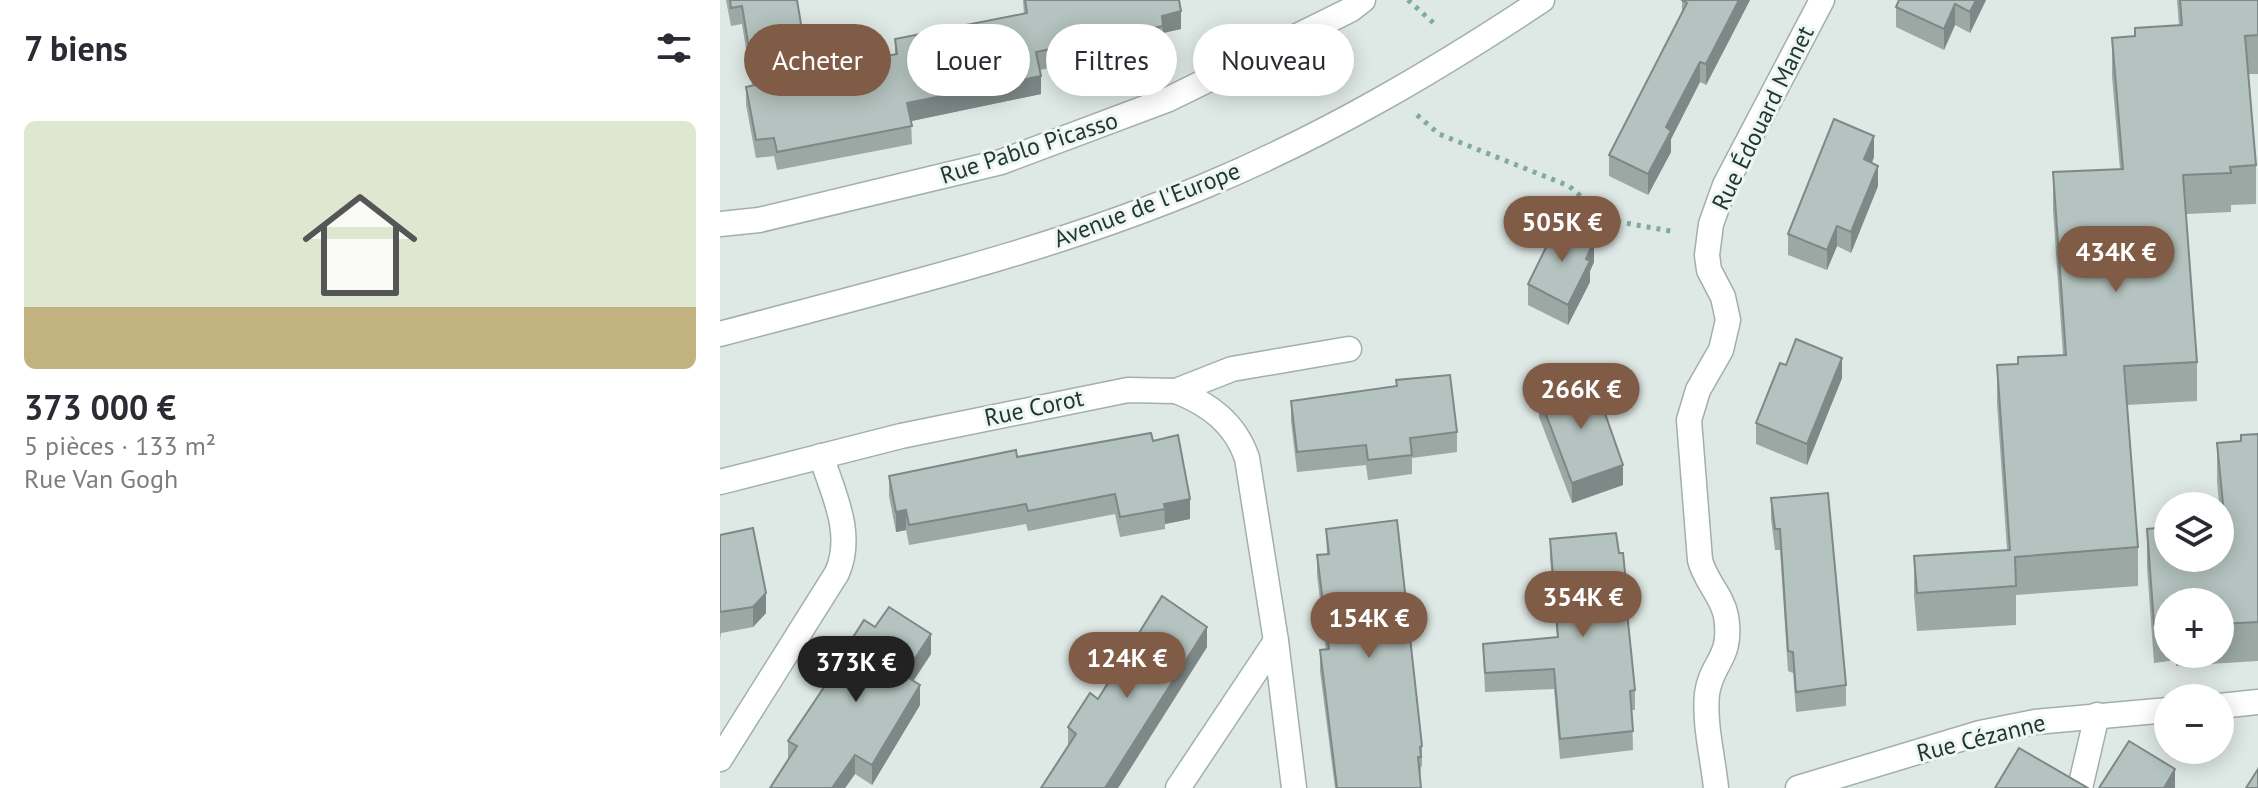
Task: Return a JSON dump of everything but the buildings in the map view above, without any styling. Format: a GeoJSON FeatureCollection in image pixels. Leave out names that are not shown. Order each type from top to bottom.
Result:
{"type":"FeatureCollection","features":[{"type":"Feature","properties":{"kind":"street","name":"Rue Pablo Picasso"},"geometry":{"type":"LineString","coordinates":[[720,224],[759,220],[1001,162],[1169,99],[1350,10],[1363,0]]}},
{"type":"Feature","properties":{"kind":"street","name":"Avenue de l'Europe"},"geometry":{"type":"LineString","coordinates":[[720,334],[1017,254],[1207,185],[1314,136],[1392,94],[1542,0]]}},
{"type":"Feature","properties":{"kind":"street","name":"Rue Édouard Manet"},"geometry":{"type":"LineString","coordinates":[[1716,788],[1707,692],[1726,651],[1728,639],[1722,603],[1703,572],[1700,560],[1689,420],[1698,390],[1721,350],[1728,320],[1723,297],[1709,270],[1708,238],[1725,185],[1822,0]]}},
{"type":"Feature","properties":{"kind":"street","name":"Rue Corot"},"geometry":{"type":"LineString","coordinates":[[720,482],[901,436],[1128,390],[1176,391],[1232,369],[1349,349]]}},
{"type":"Feature","properties":{"kind":"street"},"geometry":{"type":"LineString","coordinates":[[1176,391],[1219,414],[1242,445],[1251,475],[1294,788]]}},
{"type":"Feature","properties":{"kind":"street"},"geometry":{"type":"LineString","coordinates":[[720,759],[843,559],[842,522],[821,456]]}},
{"type":"Feature","properties":{"kind":"street"},"geometry":{"type":"LineString","coordinates":[[1178,788],[1276,641]]}},
{"type":"Feature","properties":{"kind":"street"},"geometry":{"type":"LineString","coordinates":[[2234,705],[2258,702]]}},
{"type":"Feature","properties":{"kind":"street","name":"Rue Cézanne"},"geometry":{"type":"LineString","coordinates":[[1798,788],[1980,733],[2035,722],[2154,711]]}},
{"type":"Feature","properties":{"kind":"street"},"geometry":{"type":"LineString","coordinates":[[2080,788],[2097,715]]}},
{"type":"Feature","properties":{"kind":"street"},"geometry":{"type":"LineString","coordinates":[[1865,788],[1880,765]]}},
{"type":"Feature","properties":{"kind":"path"},"geometry":{"type":"LineString","coordinates":[[1392,94],[1439,134],[1569,186],[1608,220],[1708,238]]}}]}
